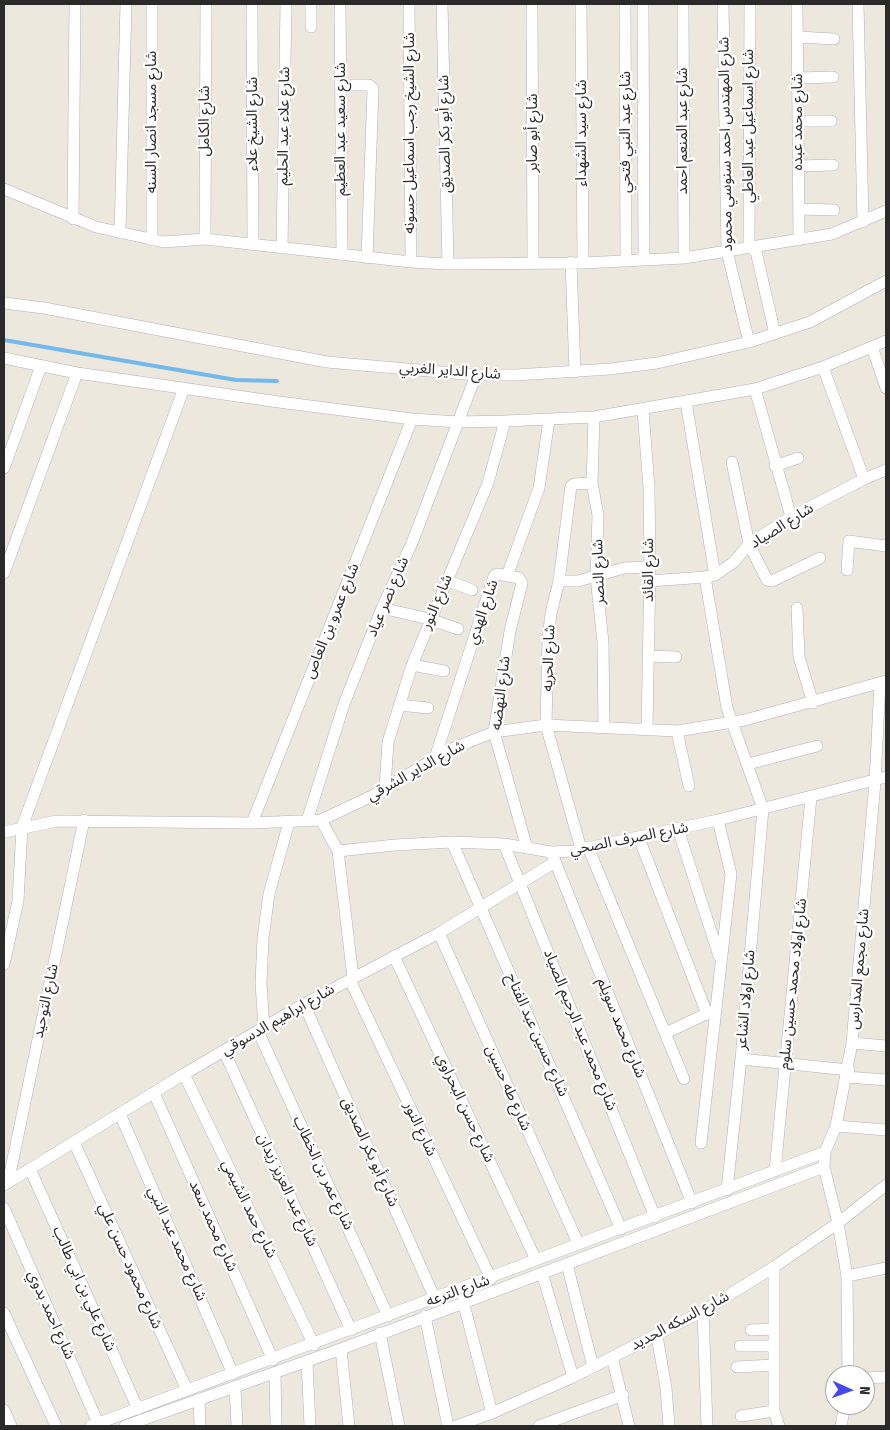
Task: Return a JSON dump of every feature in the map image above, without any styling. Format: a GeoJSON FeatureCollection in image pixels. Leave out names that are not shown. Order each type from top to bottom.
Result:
{"type":"FeatureCollection","features":[{"type":"Feature","properties":{"kind":"street"},"geometry":{"type":"LineString","coordinates":[[73,219],[75,4]]}},
{"type":"Feature","properties":{"kind":"street"},"geometry":{"type":"LineString","coordinates":[[120,233],[126,4]]}},
{"type":"Feature","properties":{"kind":"street","name":"شارع مسجد انصار السنه"},"geometry":{"type":"LineString","coordinates":[[152,4],[152,240]]}},
{"type":"Feature","properties":{"kind":"street","name":"شارع الكامل"},"geometry":{"type":"LineString","coordinates":[[205,239],[206,4]]}},
{"type":"Feature","properties":{"kind":"street","name":"شارع الشيخ علاء"},"geometry":{"type":"LineString","coordinates":[[252,4],[253,245]]}},
{"type":"Feature","properties":{"kind":"street","name":"شارع علاء عبد الحليم"},"geometry":{"type":"LineString","coordinates":[[282,248],[286,4]]}},
{"type":"Feature","properties":{"kind":"street"},"geometry":{"type":"LineString","coordinates":[[311,4],[311,27]]}},
{"type":"Feature","properties":{"kind":"street","name":"شارع سعيد عبد العظيم"},"geometry":{"type":"LineString","coordinates":[[340,4],[342,255]]}},
{"type":"Feature","properties":{"kind":"street","name":"شارع الشيخ رجب اسماعيل حسونه"},"geometry":{"type":"LineString","coordinates":[[409,4],[411,262]]}},
{"type":"Feature","properties":{"kind":"street","name":"شارع أبو بكر الصديق"},"geometry":{"type":"LineString","coordinates":[[442,4],[448,264]]}},
{"type":"Feature","properties":{"kind":"street","name":"شارع أبو صابر"},"geometry":{"type":"LineString","coordinates":[[532,4],[534,262]]}},
{"type":"Feature","properties":{"kind":"street","name":"شارع سيد الشهداء"},"geometry":{"type":"LineString","coordinates":[[575,372],[581,4]]}},
{"type":"Feature","properties":{"kind":"street","name":"شارع عبد النبي فتحي"},"geometry":{"type":"LineString","coordinates":[[625,4],[626,261]]}},
{"type":"Feature","properties":{"kind":"street"},"geometry":{"type":"LineString","coordinates":[[643,4],[644,260]]}},
{"type":"Feature","properties":{"kind":"street","name":"شارع عبد المنعم احمد"},"geometry":{"type":"LineString","coordinates":[[683,4],[684,258]]}},
{"type":"Feature","properties":{"kind":"street","name":"شارع المهندس احمد سنوسي محمود"},"geometry":{"type":"LineString","coordinates":[[723,4],[727,251],[749,342]]}},
{"type":"Feature","properties":{"kind":"street","name":"شارع اسماعيل عبد العاطي"},"geometry":{"type":"LineString","coordinates":[[750,4],[752,247],[775,334]]}},
{"type":"Feature","properties":{"kind":"street","name":"شارع محمد عبده"},"geometry":{"type":"LineString","coordinates":[[797,4],[799,240]]}},
{"type":"Feature","properties":{"kind":"street"},"geometry":{"type":"LineString","coordinates":[[858,4],[863,222]]}},
{"type":"Feature","properties":{"kind":"street"},"geometry":{"type":"LineString","coordinates":[[798,38],[834,38]]}},
{"type":"Feature","properties":{"kind":"street"},"geometry":{"type":"LineString","coordinates":[[798,78],[833,78]]}},
{"type":"Feature","properties":{"kind":"street"},"geometry":{"type":"LineString","coordinates":[[341,85],[369,85],[373,89],[368,258]]}},
{"type":"Feature","properties":{"kind":"street"},"geometry":{"type":"LineString","coordinates":[[798,120],[831,121]]}},
{"type":"Feature","properties":{"kind":"street"},"geometry":{"type":"LineString","coordinates":[[798,166],[833,166]]}},
{"type":"Feature","properties":{"kind":"street"},"geometry":{"type":"LineString","coordinates":[[4,189],[73,219],[152,240],[175,243],[205,239],[368,258],[448,264],[626,261],[684,258],[832,234],[886,211]]}},
{"type":"Feature","properties":{"kind":"street"},"geometry":{"type":"LineString","coordinates":[[799,209],[834,210]]}},
{"type":"Feature","properties":{"kind":"street","name":"شارع الداير الغربي"},"geometry":{"type":"LineString","coordinates":[[4,303],[44,308],[327,362],[476,375],[575,372],[657,362],[749,342],[810,322],[886,281]]}},
{"type":"Feature","properties":{"kind":"street"},"geometry":{"type":"LineString","coordinates":[[4,358],[77,373],[412,418],[458,422],[548,420],[594,416],[643,410],[755,389],[823,367],[886,341]]}},
{"type":"Feature","properties":{"kind":"street"},"geometry":{"type":"LineString","coordinates":[[872,347],[886,388]]}},
{"type":"Feature","properties":{"kind":"street"},"geometry":{"type":"LineString","coordinates":[[4,468],[41,366]]}},
{"type":"Feature","properties":{"kind":"street"},"geometry":{"type":"LineString","coordinates":[[823,367],[864,479]]}},
{"type":"Feature","properties":{"kind":"street"},"geometry":{"type":"LineString","coordinates":[[4,573],[77,373]]}},
{"type":"Feature","properties":{"kind":"street","name":"شارع نصر عياد"},"geometry":{"type":"LineString","coordinates":[[307,821],[344,704],[382,608],[412,543],[476,375]]}},
{"type":"Feature","properties":{"kind":"street"},"geometry":{"type":"LineString","coordinates":[[4,964],[18,902],[22,827],[184,388]]}},
{"type":"Feature","properties":{"kind":"street"},"geometry":{"type":"LineString","coordinates":[[755,389],[791,518]]}},
{"type":"Feature","properties":{"kind":"street"},"geometry":{"type":"LineString","coordinates":[[686,402],[727,708],[764,809]]}},
{"type":"Feature","properties":{"kind":"street","name":"شارع القائد"},"geometry":{"type":"LineString","coordinates":[[643,410],[648,488],[650,567],[647,730]]}},
{"type":"Feature","properties":{"kind":"street","name":"شارع النصر"},"geometry":{"type":"LineString","coordinates":[[594,416],[592,483],[598,515],[596,577],[603,642],[604,728]]}},
{"type":"Feature","properties":{"kind":"street","name":"شارع عمرو بن العاص"},"geometry":{"type":"LineString","coordinates":[[252,823],[412,418]]}},
{"type":"Feature","properties":{"kind":"street","name":"شارع الهدي"},"geometry":{"type":"LineString","coordinates":[[435,758],[494,576],[497,574],[507,576],[539,488],[548,420]]}},
{"type":"Feature","properties":{"kind":"street","name":"شارع النور"},"geometry":{"type":"LineString","coordinates":[[386,787],[387,750],[412,665],[429,619],[488,483],[505,421]]}},
{"type":"Feature","properties":{"kind":"street"},"geometry":{"type":"LineString","coordinates":[[775,466],[798,458]]}},
{"type":"Feature","properties":{"kind":"street"},"geometry":{"type":"LineString","coordinates":[[732,462],[749,544],[769,582],[820,558]]}},
{"type":"Feature","properties":{"kind":"street","name":"شارع الصياد"},"geometry":{"type":"LineString","coordinates":[[650,581],[710,576],[734,562],[749,544],[791,518],[864,479],[886,470]]}},
{"type":"Feature","properties":{"kind":"street","name":"شارع الحريه"},"geometry":{"type":"LineString","coordinates":[[592,483],[574,484],[571,486],[559,581],[549,626],[546,725],[584,848],[666,1033],[684,1079]]}},
{"type":"Feature","properties":{"kind":"street"},"geometry":{"type":"LineString","coordinates":[[847,570],[849,541],[886,546]]}},
{"type":"Feature","properties":{"kind":"street"},"geometry":{"type":"LineString","coordinates":[[559,581],[573,582],[624,568],[650,567]]}},
{"type":"Feature","properties":{"kind":"street","name":"شارع النهضه"},"geometry":{"type":"LineString","coordinates":[[507,576],[519,578],[522,583],[510,631],[494,732],[527,848]]}},
{"type":"Feature","properties":{"kind":"street"},"geometry":{"type":"LineString","coordinates":[[446,580],[472,590]]}},
{"type":"Feature","properties":{"kind":"street"},"geometry":{"type":"LineString","coordinates":[[382,608],[429,619],[458,629]]}},
{"type":"Feature","properties":{"kind":"street"},"geometry":{"type":"LineString","coordinates":[[797,608],[799,657],[813,703]]}},
{"type":"Feature","properties":{"kind":"street"},"geometry":{"type":"LineString","coordinates":[[648,656],[676,657]]}},
{"type":"Feature","properties":{"kind":"street"},"geometry":{"type":"LineString","coordinates":[[412,665],[444,671]]}},
{"type":"Feature","properties":{"kind":"street","name":"شارع الداير الشرقي"},"geometry":{"type":"LineString","coordinates":[[4,832],[57,821],[252,823],[321,820],[372,796],[461,744],[494,732],[546,725],[677,731],[733,723],[813,703],[883,682]]}},
{"type":"Feature","properties":{"kind":"street","name":"شارع مجمع المدارس"},"geometry":{"type":"LineString","coordinates":[[848,1365],[847,1276],[838,1223],[824,1167],[825,1152],[836,1126],[848,1074],[852,1043],[881,779],[883,682]]}},
{"type":"Feature","properties":{"kind":"street"},"geometry":{"type":"LineString","coordinates":[[399,705],[428,708]]}},
{"type":"Feature","properties":{"kind":"street"},"geometry":{"type":"LineString","coordinates":[[677,731],[689,786]]}},
{"type":"Feature","properties":{"kind":"street"},"geometry":{"type":"LineString","coordinates":[[748,764],[817,746]]}},
{"type":"Feature","properties":{"kind":"street","name":"شارع الصرف الصحي"},"geometry":{"type":"LineString","coordinates":[[338,851],[452,842],[504,844],[527,848],[553,857],[584,848],[718,820],[881,779]]}},
{"type":"Feature","properties":{"kind":"street","name":"شارع اولاد محمد حسين سلوم"},"geometry":{"type":"LineString","coordinates":[[775,1171],[811,797]]}},
{"type":"Feature","properties":{"kind":"street","name":"شارع اولاد الشاعر"},"geometry":{"type":"LineString","coordinates":[[726,1190],[741,1059],[764,809]]}},
{"type":"Feature","properties":{"kind":"street","name":"شارع التوحيد"},"geometry":{"type":"LineString","coordinates":[[6,1184],[84,820]]}},
{"type":"Feature","properties":{"kind":"street"},"geometry":{"type":"LineString","coordinates":[[321,820],[338,851]]}},
{"type":"Feature","properties":{"kind":"street"},"geometry":{"type":"LineString","coordinates":[[701,1143],[711,1012],[731,874],[718,820]]}},
{"type":"Feature","properties":{"kind":"street"},"geometry":{"type":"LineString","coordinates":[[261,1029],[263,938],[269,894],[289,822]]}},
{"type":"Feature","properties":{"kind":"street"},"geometry":{"type":"LineString","coordinates":[[678,829],[720,959]]}},
{"type":"Feature","properties":{"kind":"street"},"geometry":{"type":"LineString","coordinates":[[639,838],[711,1012]]}},
{"type":"Feature","properties":{"kind":"street","name":"شارع حسين عبد الفتاح"},"geometry":{"type":"LineString","coordinates":[[452,842],[621,1228]]}},
{"type":"Feature","properties":{"kind":"street","name":"شارع محمد عبد الرحيم الصياد"},"geometry":{"type":"LineString","coordinates":[[504,844],[656,1217]]}},
{"type":"Feature","properties":{"kind":"street","name":"شارع النور"},"geometry":{"type":"LineString","coordinates":[[338,851],[352,979],[491,1279]]}},
{"type":"Feature","properties":{"kind":"street","name":"شارع ابراهيم الدسوقي"},"geometry":{"type":"LineString","coordinates":[[6,1184],[184,1074],[261,1029],[482,907],[520,883],[553,857]]}},
{"type":"Feature","properties":{"kind":"street","name":"شارع محمد سويلم"},"geometry":{"type":"LineString","coordinates":[[553,857],[692,1203]]}},
{"type":"Feature","properties":{"kind":"street","name":"شارع طه حسين"},"geometry":{"type":"LineString","coordinates":[[439,932],[578,1243]]}},
{"type":"Feature","properties":{"kind":"street","name":"شارع حسن البحراوي"},"geometry":{"type":"LineString","coordinates":[[394,956],[536,1260]]}},
{"type":"Feature","properties":{"kind":"street","name":"شارع أبو بكر الصديق"},"geometry":{"type":"LineString","coordinates":[[304,1004],[436,1299]]}},
{"type":"Feature","properties":{"kind":"street"},"geometry":{"type":"LineString","coordinates":[[666,1033],[711,1012]]}},
{"type":"Feature","properties":{"kind":"street","name":"شارع عمر بن الخطاب"},"geometry":{"type":"LineString","coordinates":[[261,1029],[388,1316]]}},
{"type":"Feature","properties":{"kind":"street"},"geometry":{"type":"LineString","coordinates":[[852,1043],[886,1046]]}},
{"type":"Feature","properties":{"kind":"street","name":"شارع عبد العزيز زيدان"},"geometry":{"type":"LineString","coordinates":[[224,1051],[351,1330]]}},
{"type":"Feature","properties":{"kind":"street"},"geometry":{"type":"LineString","coordinates":[[741,1059],[785,1063],[886,1080]]}},
{"type":"Feature","properties":{"kind":"street","name":"شارع حمد الشيمي"},"geometry":{"type":"LineString","coordinates":[[184,1074],[314,1345]]}},
{"type":"Feature","properties":{"kind":"street","name":"شارع محمد سعد"},"geometry":{"type":"LineString","coordinates":[[154,1093],[273,1360]]}},
{"type":"Feature","properties":{"kind":"street","name":"شارع محمد عبد النبي"},"geometry":{"type":"LineString","coordinates":[[120,1114],[233,1374]]}},
{"type":"Feature","properties":{"kind":"street"},"geometry":{"type":"LineString","coordinates":[[836,1126],[886,1130]]}},
{"type":"Feature","properties":{"kind":"street","name":"شارع محمود حسن علي"},"geometry":{"type":"LineString","coordinates":[[74,1142],[187,1390]]}},
{"type":"Feature","properties":{"kind":"street","name":"شارع الترعه"},"geometry":{"type":"LineString","coordinates":[[94,1425],[491,1279],[578,1243],[656,1217],[825,1152]]}},
{"type":"Feature","properties":{"kind":"street","name":"شارع الترعه"},"geometry":{"type":"LineString","coordinates":[[125,1426],[307,1361],[824,1167]]}},
{"type":"Feature","properties":{"kind":"street","name":"شارع علي بن ابي طالب"},"geometry":{"type":"LineString","coordinates":[[30,1169],[138,1409]]}},
{"type":"Feature","properties":{"kind":"street","name":"شارع السكه الحديد"},"geometry":{"type":"LineString","coordinates":[[456,1426],[492,1413],[573,1377],[703,1311],[774,1267],[838,1223],[886,1185]]}},
{"type":"Feature","properties":{"kind":"street","name":"شارع احمد بدوي"},"geometry":{"type":"LineString","coordinates":[[4,1208],[94,1425]]}},
{"type":"Feature","properties":{"kind":"street"},"geometry":{"type":"LineString","coordinates":[[567,1264],[593,1367]]}},
{"type":"Feature","properties":{"kind":"street"},"geometry":{"type":"LineString","coordinates":[[774,1267],[774,1411],[779,1426]]}},
{"type":"Feature","properties":{"kind":"street"},"geometry":{"type":"LineString","coordinates":[[847,1276],[886,1268]]}},
{"type":"Feature","properties":{"kind":"street"},"geometry":{"type":"LineString","coordinates":[[542,1273],[573,1377]]}},
{"type":"Feature","properties":{"kind":"street"},"geometry":{"type":"LineString","coordinates":[[463,1301],[492,1413]]}},
{"type":"Feature","properties":{"kind":"street"},"geometry":{"type":"LineString","coordinates":[[703,1311],[707,1426]]}},
{"type":"Feature","properties":{"kind":"street"},"geometry":{"type":"LineString","coordinates":[[4,1312],[56,1426]]}},
{"type":"Feature","properties":{"kind":"street"},"geometry":{"type":"LineString","coordinates":[[424,1316],[456,1426]]}},
{"type":"Feature","properties":{"kind":"street"},"geometry":{"type":"LineString","coordinates":[[751,1330],[774,1329]]}},
{"type":"Feature","properties":{"kind":"street"},"geometry":{"type":"LineString","coordinates":[[380,1333],[399,1426]]}},
{"type":"Feature","properties":{"kind":"street"},"geometry":{"type":"LineString","coordinates":[[657,1336],[666,1388],[669,1426]]}},
{"type":"Feature","properties":{"kind":"street"},"geometry":{"type":"LineString","coordinates":[[740,1346],[774,1346]]}},
{"type":"Feature","properties":{"kind":"street"},"geometry":{"type":"LineString","coordinates":[[341,1348],[349,1426]]}},
{"type":"Feature","properties":{"kind":"street"},"geometry":{"type":"LineString","coordinates":[[612,1357],[629,1426]]}},
{"type":"Feature","properties":{"kind":"street"},"geometry":{"type":"LineString","coordinates":[[307,1361],[310,1426]]}},
{"type":"Feature","properties":{"kind":"street"},"geometry":{"type":"LineString","coordinates":[[737,1367],[774,1365]]}},
{"type":"Feature","properties":{"kind":"street"},"geometry":{"type":"LineString","coordinates":[[275,1372],[276,1426]]}},
{"type":"Feature","properties":{"kind":"street"},"geometry":{"type":"LineString","coordinates":[[235,1387],[237,1426]]}},
{"type":"Feature","properties":{"kind":"street"},"geometry":{"type":"LineString","coordinates":[[539,1426],[565,1421],[622,1395]]}},
{"type":"Feature","properties":{"kind":"street"},"geometry":{"type":"LineString","coordinates":[[199,1400],[200,1426]]}},
{"type":"Feature","properties":{"kind":"street"},"geometry":{"type":"LineString","coordinates":[[4,1410],[11,1426]]}},
{"type":"Feature","properties":{"kind":"street"},"geometry":{"type":"LineString","coordinates":[[741,1416],[774,1411]]}},
{"type":"Feature","properties":{"kind":"waterway"},"geometry":{"type":"LineString","coordinates":[[4,340],[236,380],[277,381]]}}]}
